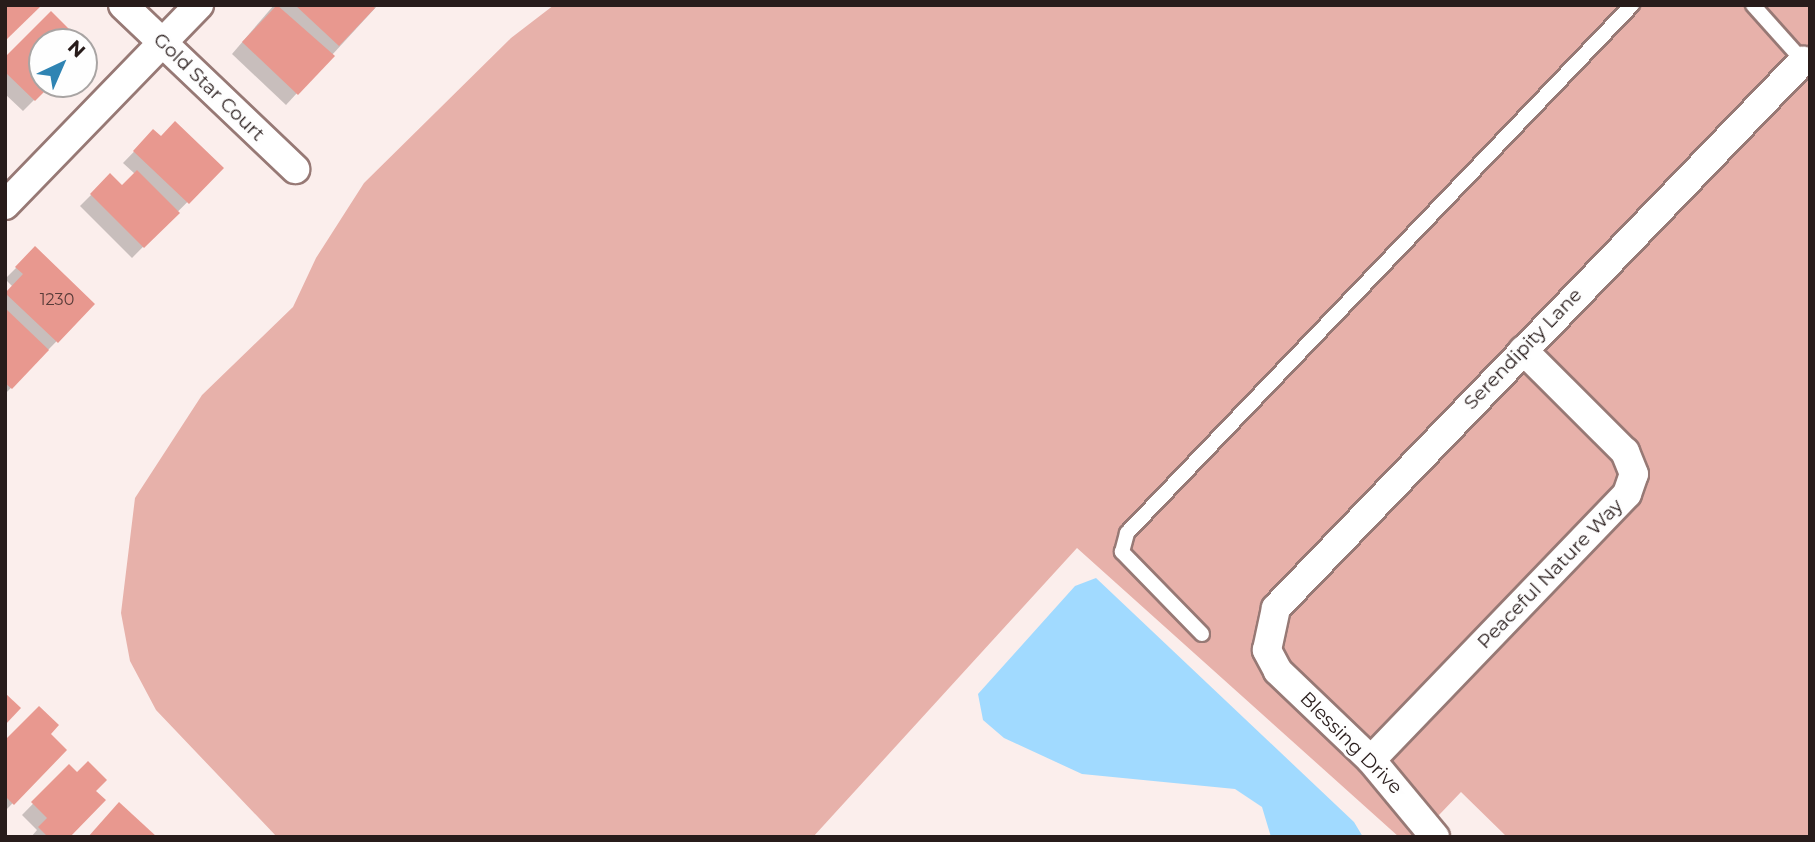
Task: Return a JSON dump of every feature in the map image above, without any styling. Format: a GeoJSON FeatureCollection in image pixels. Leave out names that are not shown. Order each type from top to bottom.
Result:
{"type":"FeatureCollection","features":[{"type":"Feature","properties":{"kind":"street","name":"Gold Star Court"},"geometry":{"type":"LineString","coordinates":[[123,5],[295,169]]}},
{"type":"Feature","properties":{"kind":"street"},"geometry":{"type":"LineString","coordinates":[[5,205],[199,5]]}},
{"type":"Feature","properties":{"kind":"street","name":"Serendipity Lane"},"geometry":{"type":"LineString","coordinates":[[1267,650],[1276,608],[1803,61]]}},
{"type":"Feature","properties":{"kind":"street","name":"Peaceful Nature Way"},"geometry":{"type":"LineString","coordinates":[[1371,760],[1628,494],[1634,474],[1625,452],[1523,349]]}},
{"type":"Feature","properties":{"kind":"street","name":"Blessing Drive"},"geometry":{"type":"LineString","coordinates":[[1267,650],[1278,671],[1371,760],[1435,837]]}},
{"type":"Feature","properties":{"kind":"lane"},"geometry":{"type":"LineString","coordinates":[[1202,634],[1122,552],[1127,533],[1632,5]]}},
{"type":"Feature","properties":{"kind":"lane"},"geometry":{"type":"LineString","coordinates":[[1753,5],[1803,61]]}},
{"type":"Feature","properties":{"kind":"shaded area"},"geometry":{"type":"Polygon","coordinates":[[[554,5],[1810,5],[1810,837],[1507,837],[1461,792],[1418,837],[1399,837],[1077,548],[813,837],[277,837],[156,710],[130,661],[121,613],[135,498],[202,395],[293,307],[316,258],[364,183],[511,38],[554,5]]]}},
{"type":"Feature","properties":{"kind":"water"},"geometry":{"type":"Polygon","coordinates":[[[1096,578],[1354,822],[1363,837],[1271,837],[1262,807],[1235,789],[1082,774],[1004,738],[983,720],[978,694],[1075,586],[1096,578]]]}},
{"type":"Feature","properties":{"kind":"building"},"geometry":{"type":"Polygon","coordinates":[[[5,5],[42,5],[5,41],[5,5]]]}},
{"type":"Feature","properties":{"kind":"building"},"geometry":{"type":"Polygon","coordinates":[[[277,5],[335,56],[298,95],[242,42],[277,5]]]}},
{"type":"Feature","properties":{"kind":"building"},"geometry":{"type":"Polygon","coordinates":[[[295,5],[372,5],[375,8],[339,46],[295,5]]]}},
{"type":"Feature","properties":{"kind":"building"},"geometry":{"type":"Polygon","coordinates":[[[51,11],[68,28],[34,28],[51,11]]]}},
{"type":"Feature","properties":{"kind":"building"},"geometry":{"type":"Polygon","coordinates":[[[28,34],[28,94],[5,72],[5,57],[28,34]]]}},
{"type":"Feature","properties":{"kind":"building"},"geometry":{"type":"Polygon","coordinates":[[[175,121],[224,168],[189,204],[133,151],[153,129],[161,136],[175,121]]]}},
{"type":"Feature","properties":{"kind":"building"},"geometry":{"type":"Polygon","coordinates":[[[137,170],[180,213],[144,248],[90,194],[110,173],[122,185],[137,170]]]}},
{"type":"Feature","properties":{"kind":"building"},"geometry":{"type":"Polygon","coordinates":[[[35,246],[95,304],[58,343],[5,293],[23,274],[15,267],[35,246]]]}},
{"type":"Feature","properties":{"kind":"building"},"geometry":{"type":"Polygon","coordinates":[[[5,308],[49,350],[12,389],[5,383],[5,308]]]}},
{"type":"Feature","properties":{"kind":"building"},"geometry":{"type":"Polygon","coordinates":[[[5,693],[21,708],[5,725],[5,693]]]}},
{"type":"Feature","properties":{"kind":"building"},"geometry":{"type":"Polygon","coordinates":[[[39,706],[59,725],[51,734],[67,750],[14,805],[5,796],[5,740],[39,706]]]}},
{"type":"Feature","properties":{"kind":"building"},"geometry":{"type":"Polygon","coordinates":[[[88,761],[107,780],[96,791],[106,800],[70,837],[48,837],[38,827],[47,818],[31,802],[69,764],[77,772],[88,761]]]}},
{"type":"Feature","properties":{"kind":"building"},"geometry":{"type":"Polygon","coordinates":[[[119,802],[157,837],[88,837],[119,802]]]}}]}
